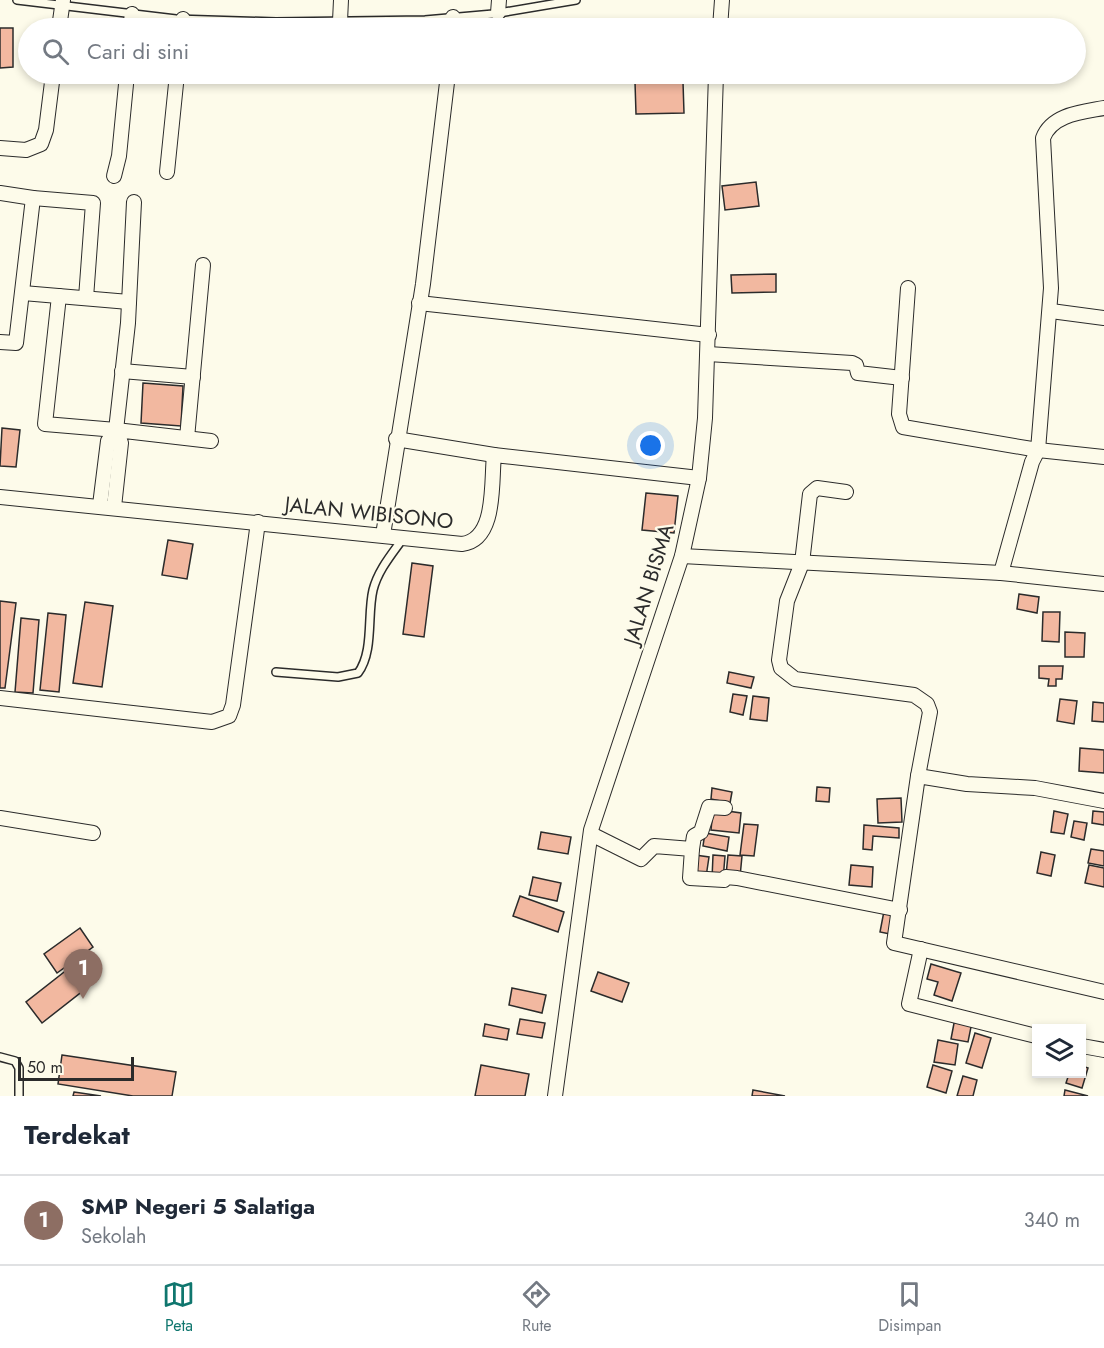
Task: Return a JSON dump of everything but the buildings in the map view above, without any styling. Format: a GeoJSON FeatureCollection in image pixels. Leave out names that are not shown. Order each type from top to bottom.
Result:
{"type":"FeatureCollection","features":[{"type":"Feature","properties":{"kind":"street"},"geometry":{"type":"LineString","coordinates":[[340,18],[341,0]]}},
{"type":"Feature","properties":{"kind":"street"},"geometry":{"type":"LineString","coordinates":[[721,18],[722,0]]}},
{"type":"Feature","properties":{"kind":"street"},"geometry":{"type":"LineString","coordinates":[[61,18],[63,3]]}},
{"type":"Feature","properties":{"kind":"street"},"geometry":{"type":"LineString","coordinates":[[0,148],[26,150],[41,144],[46,130],[52,84]]}},
{"type":"Feature","properties":{"kind":"street"},"geometry":{"type":"LineString","coordinates":[[114,176],[119,156],[126,84]]}},
{"type":"Feature","properties":{"kind":"street"},"geometry":{"type":"LineString","coordinates":[[167,172],[176,84]]}},
{"type":"Feature","properties":{"kind":"street"},"geometry":{"type":"LineString","coordinates":[[383,535],[396,439],[419,303],[447,84]]}},
{"type":"Feature","properties":{"kind":"street","name":"JALAN BISMA"},"geometry":{"type":"LineString","coordinates":[[555,1096],[591,834],[682,556],[699,478],[709,335],[716,84]]}},
{"type":"Feature","properties":{"kind":"street"},"geometry":{"type":"LineString","coordinates":[[1001,573],[1032,462],[1038,450],[1051,311],[1051,250],[1046,207],[1043,138],[1050,126],[1067,116],[1104,108]]}},
{"type":"Feature","properties":{"kind":"street"},"geometry":{"type":"LineString","coordinates":[[0,193],[93,203],[86,298]]}},
{"type":"Feature","properties":{"kind":"street"},"geometry":{"type":"LineString","coordinates":[[0,342],[16,343],[33,198]]}},
{"type":"Feature","properties":{"kind":"street"},"geometry":{"type":"LineString","coordinates":[[107,506],[108,441],[116,430],[129,302],[134,202]]}},
{"type":"Feature","properties":{"kind":"street"},"geometry":{"type":"LineString","coordinates":[[187,438],[203,265]]}},
{"type":"Feature","properties":{"kind":"street"},"geometry":{"type":"LineString","coordinates":[[908,288],[900,420],[908,430],[1104,458]]}},
{"type":"Feature","properties":{"kind":"street"},"geometry":{"type":"LineString","coordinates":[[23,293],[129,302]]}},
{"type":"Feature","properties":{"kind":"street"},"geometry":{"type":"LineString","coordinates":[[59,296],[45,424],[211,441]]}},
{"type":"Feature","properties":{"kind":"street"},"geometry":{"type":"LineString","coordinates":[[419,303],[709,335]]}},
{"type":"Feature","properties":{"kind":"street"},"geometry":{"type":"LineString","coordinates":[[1051,311],[1104,318]]}},
{"type":"Feature","properties":{"kind":"street"},"geometry":{"type":"LineString","coordinates":[[708,354],[852,363],[856,365],[858,373],[902,378]]}},
{"type":"Feature","properties":{"kind":"street"},"geometry":{"type":"LineString","coordinates":[[122,371],[193,377]]}},
{"type":"Feature","properties":{"kind":"street"},"geometry":{"type":"LineString","coordinates":[[396,439],[494,456],[699,478]]}},
{"type":"Feature","properties":{"kind":"street","name":"JALAN WIBISONO"},"geometry":{"type":"LineString","coordinates":[[0,497],[107,506],[451,544],[475,540],[487,520],[494,456]]}},
{"type":"Feature","properties":{"kind":"street"},"geometry":{"type":"LineString","coordinates":[[846,492],[817,488],[813,490],[802,563],[787,601],[779,660],[781,668],[795,679],[914,695],[921,699],[930,712],[918,776],[894,943],[1104,992]]}},
{"type":"Feature","properties":{"kind":"street"},"geometry":{"type":"LineString","coordinates":[[0,698],[212,722],[229,716],[233,705],[258,522]]}},
{"type":"Feature","properties":{"kind":"street"},"geometry":{"type":"LineString","coordinates":[[682,556],[1001,573],[1104,584]]}},
{"type":"Feature","properties":{"kind":"street"},"geometry":{"type":"LineString","coordinates":[[918,776],[967,784],[1035,788],[1104,801]]}},
{"type":"Feature","properties":{"kind":"street"},"geometry":{"type":"LineString","coordinates":[[725,808],[709,807],[701,832],[694,836],[690,878],[711,881],[724,880],[726,877],[737,878],[900,910]]}},
{"type":"Feature","properties":{"kind":"street"},"geometry":{"type":"LineString","coordinates":[[0,818],[93,833]]}},
{"type":"Feature","properties":{"kind":"street"},"geometry":{"type":"LineString","coordinates":[[591,834],[641,859],[654,846],[692,849]]}},
{"type":"Feature","properties":{"kind":"street"},"geometry":{"type":"LineString","coordinates":[[921,950],[909,1004],[1032,1035]]}},
{"type":"Feature","properties":{"kind":"street"},"geometry":{"type":"LineString","coordinates":[[1086,1047],[1104,1050]]}},
{"type":"Feature","properties":{"kind":"lane"},"geometry":{"type":"LineString","coordinates":[[16,0],[63,3],[120,18]]}},
{"type":"Feature","properties":{"kind":"lane"},"geometry":{"type":"LineString","coordinates":[[466,18],[499,6],[576,0]]}},
{"type":"Feature","properties":{"kind":"lane"},"geometry":{"type":"LineString","coordinates":[[276,672],[338,677],[358,673],[366,650],[370,608],[378,574],[404,537]]}},
{"type":"Feature","properties":{"kind":"lane"},"geometry":{"type":"LineString","coordinates":[[0,1057],[15,1061],[19,1068],[19,1096]]}},
{"type":"Feature","properties":{"kind":"place","name":"SMP Negeri 5 Salatiga"},"geometry":{"type":"Point","coordinates":[83,999]}}]}
